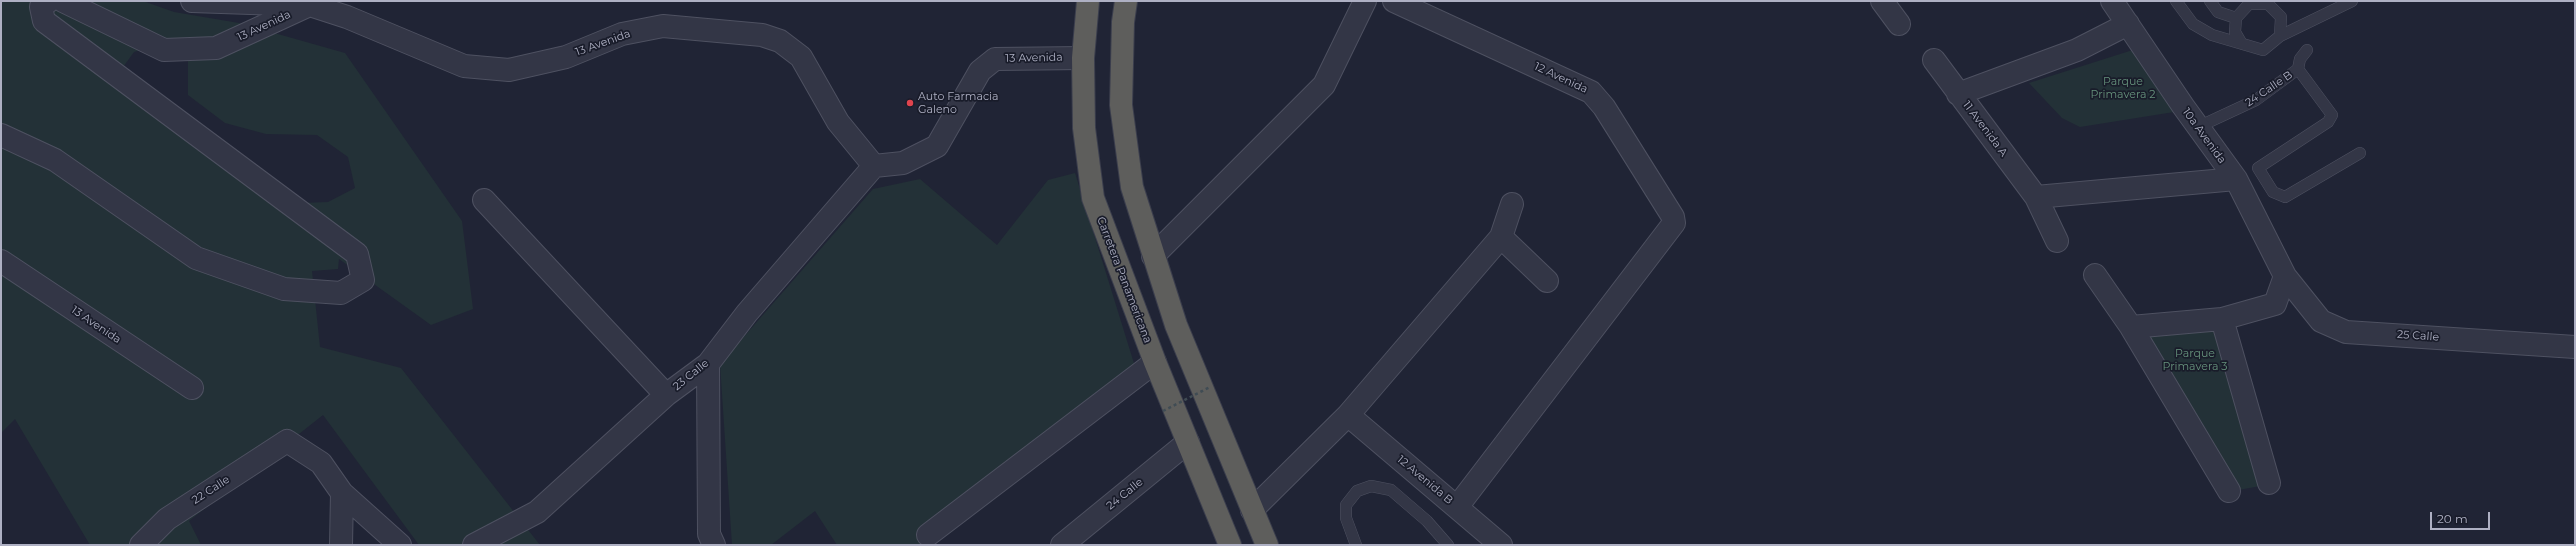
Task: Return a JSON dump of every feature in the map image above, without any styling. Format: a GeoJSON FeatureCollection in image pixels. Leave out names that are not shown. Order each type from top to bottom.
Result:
{"type":"FeatureCollection","features":[{"type":"Feature","properties":{"kind":"highway","name":"Carretera Panamericana"},"geometry":{"type":"LineString","coordinates":[[1088,1],[1083,58],[1084,128],[1093,198],[1155,362],[1230,545]]}},
{"type":"Feature","properties":{"kind":"highway"},"geometry":{"type":"LineString","coordinates":[[1126,1],[1123,22],[1121,105],[1132,186],[1176,326],[1267,545]]}},
{"type":"Feature","properties":{"kind":"street"},"geometry":{"type":"LineString","coordinates":[[1,135],[55,160],[196,258],[284,289],[341,293],[363,280],[357,254],[44,21],[40,6],[48,1]]}},
{"type":"Feature","properties":{"kind":"street","name":"13 Avenida"},"geometry":{"type":"LineString","coordinates":[[63,1],[164,50],[216,48],[310,5],[347,17],[464,66],[509,70],[566,57],[622,34],[663,26],[762,35],[780,41],[801,57],[838,122],[874,166],[903,163],[937,146],[980,71],[995,59],[1083,58]]}},
{"type":"Feature","properties":{"kind":"street"},"geometry":{"type":"LineString","coordinates":[[192,1],[310,5]]}},
{"type":"Feature","properties":{"kind":"street"},"geometry":{"type":"LineString","coordinates":[[1154,256],[1324,85],[1365,1]]}},
{"type":"Feature","properties":{"kind":"street","name":"12 Avenida"},"geometry":{"type":"LineString","coordinates":[[1394,1],[1591,92],[1604,107],[1673,217],[1672,229],[1457,508]]}},
{"type":"Feature","properties":{"kind":"street"},"geometry":{"type":"LineString","coordinates":[[1882,1],[1899,24]]}},
{"type":"Feature","properties":{"kind":"street","name":"10a Avenida"},"geometry":{"type":"LineString","coordinates":[[2112,1],[2198,127],[2236,179],[2285,276]]}},
{"type":"Feature","properties":{"kind":"street"},"geometry":{"type":"LineString","coordinates":[[1958,94],[2077,50],[2128,24]]}},
{"type":"Feature","properties":{"kind":"street","name":"11 Avenida A"},"geometry":{"type":"LineString","coordinates":[[1934,60],[2036,197],[2057,241]]}},
{"type":"Feature","properties":{"kind":"street","name":"23 Calle"},"geometry":{"type":"LineString","coordinates":[[474,545],[537,512],[666,395],[708,364],[747,313],[874,166]]}},
{"type":"Feature","properties":{"kind":"street"},"geometry":{"type":"LineString","coordinates":[[2036,197],[2236,179]]}},
{"type":"Feature","properties":{"kind":"street"},"geometry":{"type":"LineString","coordinates":[[484,200],[666,395]]}},
{"type":"Feature","properties":{"kind":"street"},"geometry":{"type":"LineString","coordinates":[[1252,510],[1348,416],[1501,237],[1512,204]]}},
{"type":"Feature","properties":{"kind":"street"},"geometry":{"type":"LineString","coordinates":[[1501,237],[1547,281]]}},
{"type":"Feature","properties":{"kind":"street","name":"13 Avenida"},"geometry":{"type":"LineString","coordinates":[[1,261],[192,388]]}},
{"type":"Feature","properties":{"kind":"street"},"geometry":{"type":"LineString","coordinates":[[2095,275],[2131,326],[2229,491]]}},
{"type":"Feature","properties":{"kind":"street"},"geometry":{"type":"LineString","coordinates":[[2131,326],[2222,319],[2275,304],[2285,276]]}},
{"type":"Feature","properties":{"kind":"street","name":"25 Calle"},"geometry":{"type":"LineString","coordinates":[[2285,276],[2321,321],[2346,332],[2575,347]]}},
{"type":"Feature","properties":{"kind":"street"},"geometry":{"type":"LineString","coordinates":[[2222,319],[2269,483]]}},
{"type":"Feature","properties":{"kind":"street"},"geometry":{"type":"LineString","coordinates":[[928,535],[1155,362]]}},
{"type":"Feature","properties":{"kind":"street"},"geometry":{"type":"LineString","coordinates":[[708,364],[709,534],[714,545]]}},
{"type":"Feature","properties":{"kind":"street","name":"12 Avenida B"},"geometry":{"type":"LineString","coordinates":[[1348,416],[1502,545]]}},
{"type":"Feature","properties":{"kind":"street","name":"22 Calle"},"geometry":{"type":"LineString","coordinates":[[140,545],[167,519],[287,441],[321,463],[342,493]]}},
{"type":"Feature","properties":{"kind":"street","name":"24 Calle"},"geometry":{"type":"LineString","coordinates":[[1062,545],[1188,442]]}},
{"type":"Feature","properties":{"kind":"street"},"geometry":{"type":"LineString","coordinates":[[341,545],[342,493]]}},
{"type":"Feature","properties":{"kind":"street"},"geometry":{"type":"LineString","coordinates":[[342,493],[400,545]]}},
{"type":"Feature","properties":{"kind":"lane"},"geometry":{"type":"LineString","coordinates":[[2176,1],[2193,24],[2212,35],[2263,50],[2280,36],[2352,1]]}},
{"type":"Feature","properties":{"kind":"lane"},"geometry":{"type":"LineString","coordinates":[[2210,1],[2218,12],[2236,18]]}},
{"type":"Feature","properties":{"kind":"lane"},"geometry":{"type":"LineString","coordinates":[[2242,44],[2235,32],[2236,18],[2249,4],[2268,4],[2281,17],[2280,36]]}},
{"type":"Feature","properties":{"kind":"lane","name":"24 Calle B"},"geometry":{"type":"LineString","coordinates":[[2198,127],[2256,100],[2298,69],[2300,59],[2307,50]]}},
{"type":"Feature","properties":{"kind":"lane"},"geometry":{"type":"LineString","coordinates":[[2298,69],[2332,115],[2328,122],[2258,168],[2273,192],[2286,197],[2360,154]]}},
{"type":"Feature","properties":{"kind":"lane"},"geometry":{"type":"LineString","coordinates":[[1356,545],[1346,518],[1346,505],[1357,491],[1371,486],[1391,490],[1426,521],[1448,545]]}},
{"type":"Feature","properties":{"kind":"path"},"geometry":{"type":"LineString","coordinates":[[1163,411],[1210,387]]}},
{"type":"Feature","properties":{"kind":"green space"},"geometry":{"type":"Polygon","coordinates":[[[1,1],[143,1],[174,12],[239,23],[345,53],[462,221],[473,309],[431,325],[339,259],[338,269],[312,271],[320,347],[401,368],[540,545],[419,545],[323,415],[189,521],[201,545],[90,545],[15,419],[1,433],[1,1]],[[163,43],[134,52],[118,74],[273,204],[328,202],[355,188],[348,157],[317,135],[266,134],[225,123],[188,95],[188,43],[163,43]]]}},
{"type":"Feature","properties":{"kind":"green space","name":"Parque Primavera 2"},"geometry":{"type":"Polygon","coordinates":[[[2139,48],[2174,112],[2080,127],[2062,118],[2029,83],[2139,48]]]}},
{"type":"Feature","properties":{"kind":"green space"},"geometry":{"type":"Polygon","coordinates":[[[1075,173],[1137,373],[924,545],[837,545],[815,511],[771,545],[732,545],[720,364],[873,189],[920,179],[997,245],[1048,180],[1075,173]]]}},
{"type":"Feature","properties":{"kind":"green space","name":"Parque Primavera 3"},"geometry":{"type":"Polygon","coordinates":[[[2219,324],[2266,485],[2233,491],[2140,331],[2219,324]]]}},
{"type":"Feature","properties":{"kind":"place","name":"Auto Farmacia Galeno"},"geometry":{"type":"Point","coordinates":[910,103]}}]}
